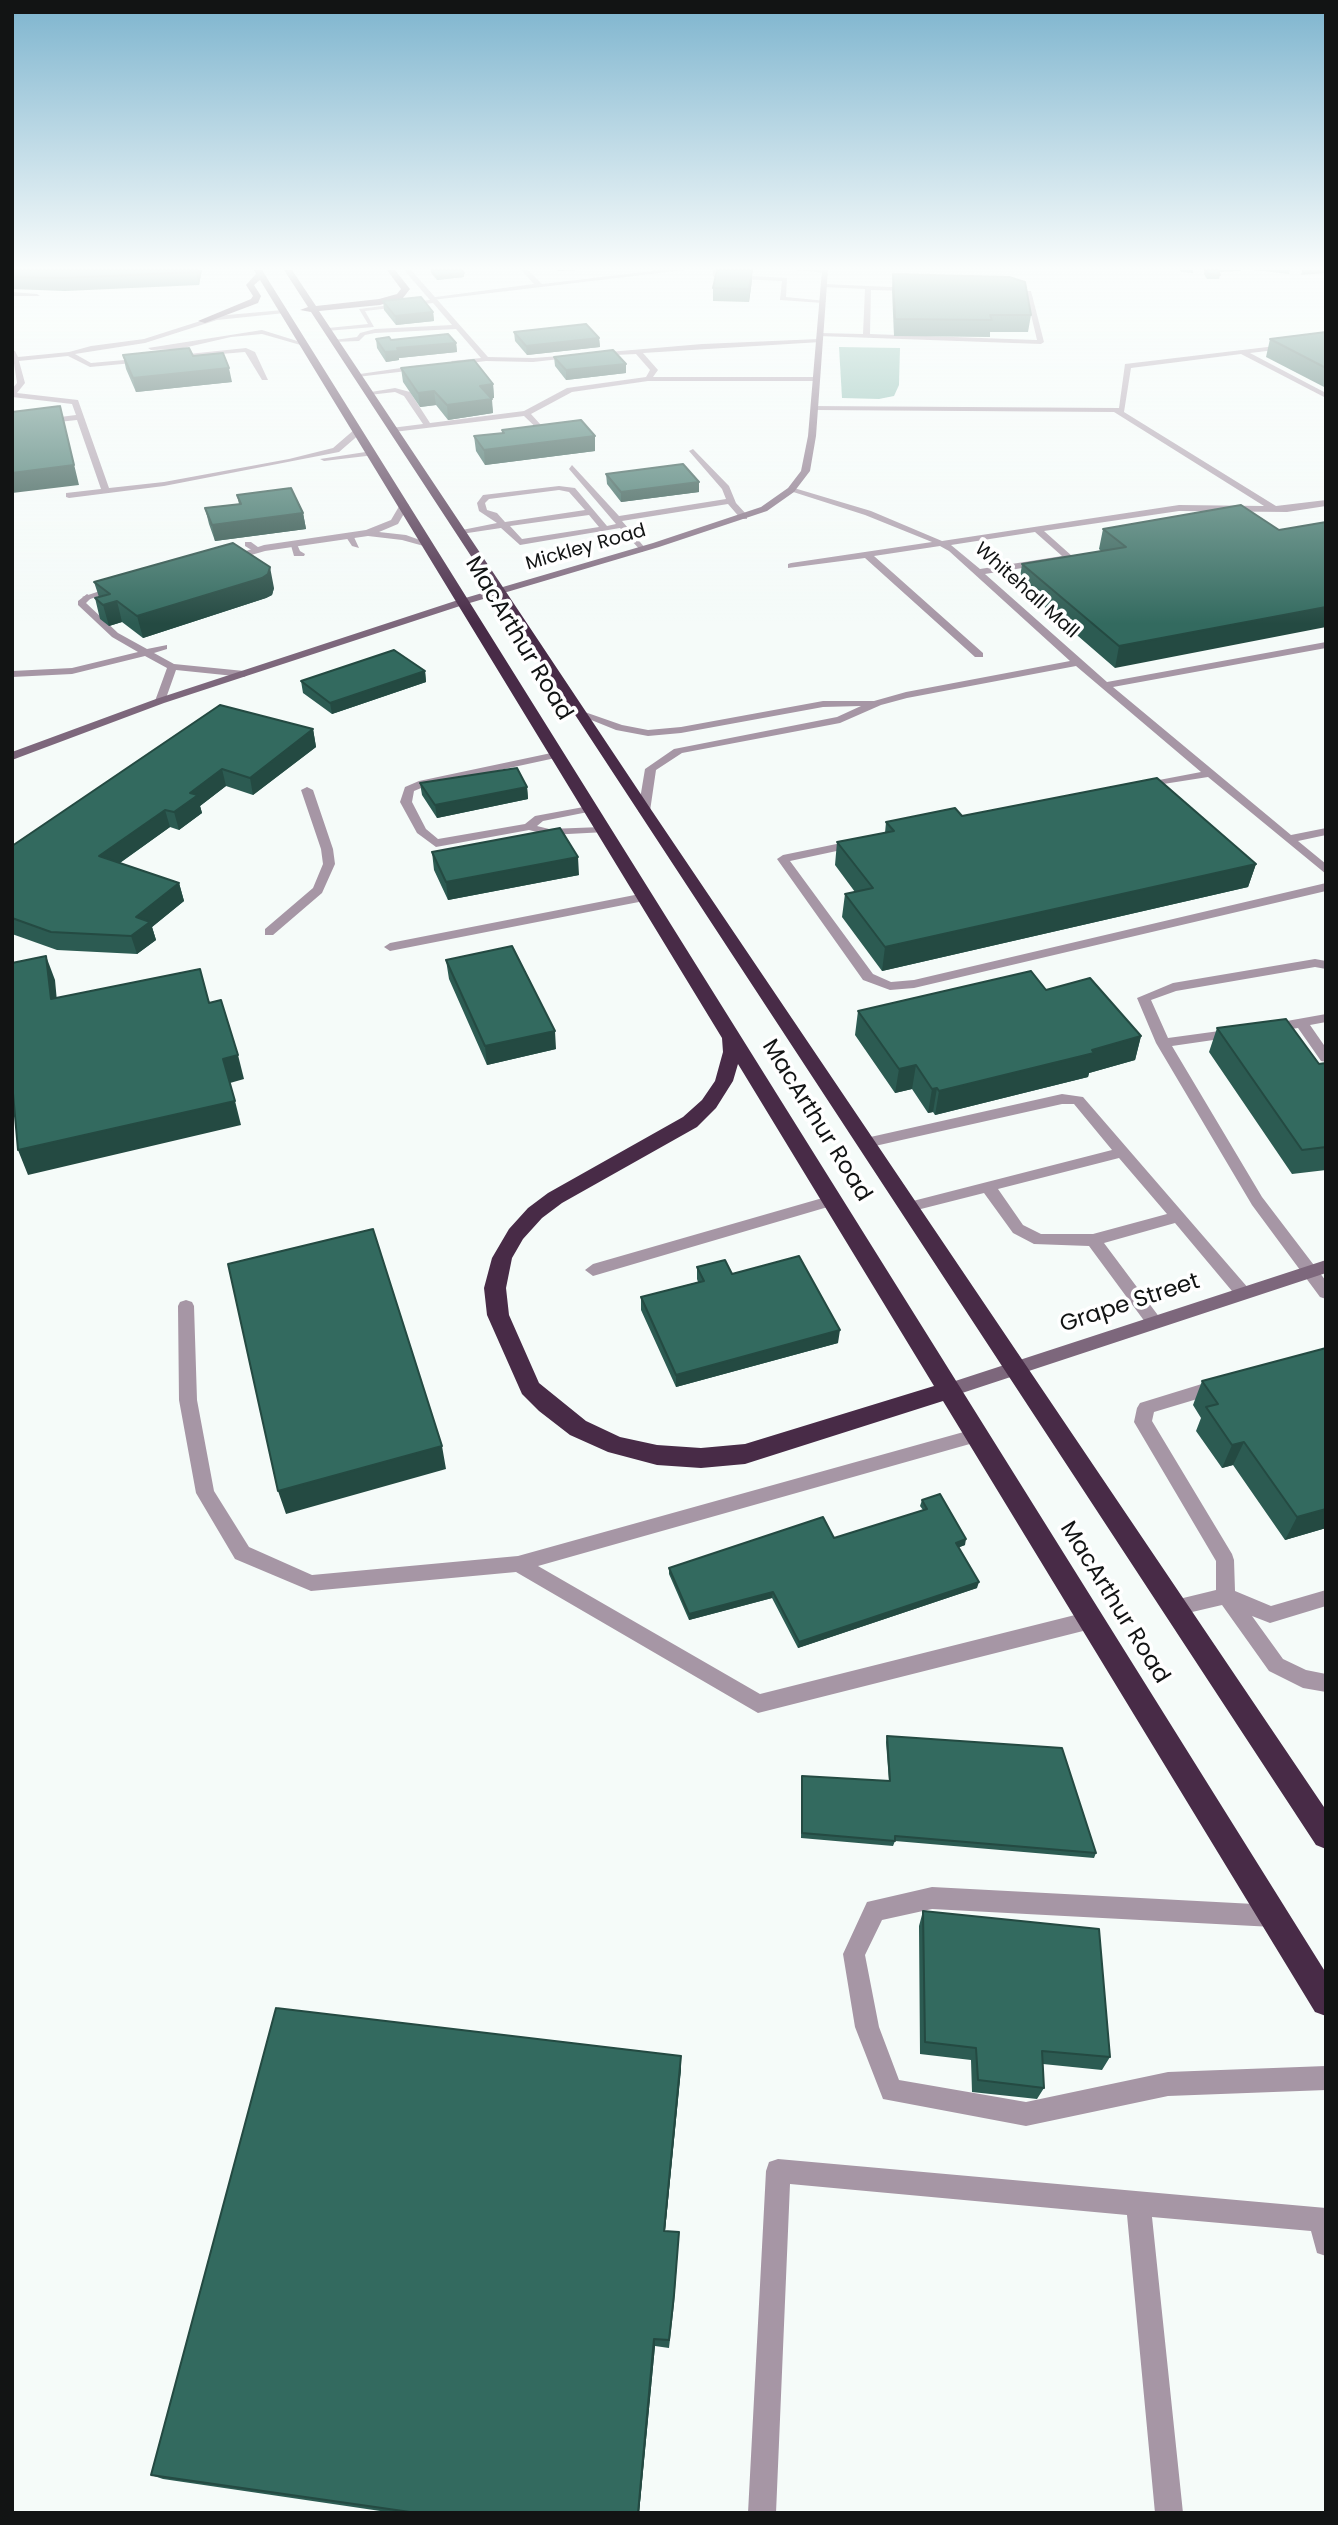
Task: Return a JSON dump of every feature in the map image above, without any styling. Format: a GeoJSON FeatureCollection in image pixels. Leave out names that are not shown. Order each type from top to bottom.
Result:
{"type":"FeatureCollection","features":[{"type":"Feature","properties":{"kind":"highway","name":"MacArthur Road"},"geometry":{"type":"LineString","coordinates":[[331,388],[1326,2001]]}},
{"type":"Feature","properties":{"kind":"highway","name":"MacArthur Road"},"geometry":{"type":"LineString","coordinates":[[366,388],[1326,1835]]}},
{"type":"Feature","properties":{"kind":"highway"},"geometry":{"type":"LineString","coordinates":[[731,1036],[732,1052],[724,1081],[709,1104],[690,1122],[555,1198],[535,1213],[516,1234],[502,1258],[495,1288],[498,1315],[530,1388],[547,1405],[578,1428],[616,1445],[657,1455],[701,1458],[745,1454],[950,1390]]}},
{"type":"Feature","properties":{"kind":"street","name":"Mickley Road"},"geometry":{"type":"LineString","coordinates":[[12,756],[160,701],[463,602],[642,550],[764,509],[791,490],[805,471],[815,388]]}},
{"type":"Feature","properties":{"kind":"street"},"geometry":{"type":"LineString","coordinates":[[218,561],[242,550],[368,533],[395,522],[404,505]]}},
{"type":"Feature","properties":{"kind":"street"},"geometry":{"type":"LineString","coordinates":[[368,533],[403,537],[428,545]]}},
{"type":"Feature","properties":{"kind":"street"},"geometry":{"type":"LineString","coordinates":[[87,597],[127,586]]}},
{"type":"Feature","properties":{"kind":"street","name":"Grape Street"},"geometry":{"type":"LineString","coordinates":[[950,1390],[1318,1269]]}},
{"type":"Feature","properties":{"kind":"lane"},"geometry":{"type":"LineString","coordinates":[[394,430],[526,413],[570,390],[585,388]]}},
{"type":"Feature","properties":{"kind":"lane"},"geometry":{"type":"LineString","coordinates":[[814,408],[1122,410],[1125,388]]}},
{"type":"Feature","properties":{"kind":"lane"},"geometry":{"type":"LineString","coordinates":[[1310,388],[1326,396]]}},
{"type":"Feature","properties":{"kind":"lane"},"geometry":{"type":"LineString","coordinates":[[369,393],[395,390],[407,394],[428,426]]}},
{"type":"Feature","properties":{"kind":"lane"},"geometry":{"type":"LineString","coordinates":[[12,395],[75,402],[106,490]]}},
{"type":"Feature","properties":{"kind":"lane"},"geometry":{"type":"LineString","coordinates":[[1116,410],[1274,509]]}},
{"type":"Feature","properties":{"kind":"lane"},"geometry":{"type":"LineString","coordinates":[[526,413],[547,435]]}},
{"type":"Feature","properties":{"kind":"lane"},"geometry":{"type":"LineString","coordinates":[[12,425],[81,417]]}},
{"type":"Feature","properties":{"kind":"lane"},"geometry":{"type":"LineString","coordinates":[[69,495],[164,484],[272,464],[335,450],[358,431]]}},
{"type":"Feature","properties":{"kind":"lane"},"geometry":{"type":"LineString","coordinates":[[693,451],[726,488],[730,501],[744,517]]}},
{"type":"Feature","properties":{"kind":"lane"},"geometry":{"type":"LineString","coordinates":[[272,464],[372,453]]}},
{"type":"Feature","properties":{"kind":"lane"},"geometry":{"type":"LineString","coordinates":[[572,467],[642,550]]}},
{"type":"Feature","properties":{"kind":"lane"},"geometry":{"type":"LineString","coordinates":[[605,529],[572,490],[559,488],[486,497],[481,503],[482,511],[495,515],[520,542],[605,529],[619,522],[730,501]]}},
{"type":"Feature","properties":{"kind":"lane","name":"Whitehall Mall"},"geometry":{"type":"LineString","coordinates":[[791,490],[868,513],[952,549],[1078,663],[1326,870]]}},
{"type":"Feature","properties":{"kind":"lane"},"geometry":{"type":"LineString","coordinates":[[791,566],[1179,508],[1274,509],[1326,503]]}},
{"type":"Feature","properties":{"kind":"lane"},"geometry":{"type":"LineString","coordinates":[[460,531],[591,512]]}},
{"type":"Feature","properties":{"kind":"lane"},"geometry":{"type":"LineString","coordinates":[[980,572],[1069,558],[1037,529]]}},
{"type":"Feature","properties":{"kind":"lane"},"geometry":{"type":"LineString","coordinates":[[293,544],[298,554],[301,554]]}},
{"type":"Feature","properties":{"kind":"lane"},"geometry":{"type":"LineString","coordinates":[[866,554],[979,655]]}},
{"type":"Feature","properties":{"kind":"lane"},"geometry":{"type":"LineString","coordinates":[[87,597],[81,603],[115,635],[172,667],[244,674]]}},
{"type":"Feature","properties":{"kind":"lane"},"geometry":{"type":"LineString","coordinates":[[1106,685],[1326,645]]}},
{"type":"Feature","properties":{"kind":"lane"},"geometry":{"type":"LineString","coordinates":[[12,674],[72,671],[164,647]]}},
{"type":"Feature","properties":{"kind":"lane","name":"Whitehall Mall"},"geometry":{"type":"LineString","coordinates":[[644,811],[650,769],[678,751],[841,720],[877,703],[906,695],[1078,663]]}},
{"type":"Feature","properties":{"kind":"lane"},"geometry":{"type":"LineString","coordinates":[[160,701],[172,667]]}},
{"type":"Feature","properties":{"kind":"lane","name":"Whitehall Mall"},"geometry":{"type":"LineString","coordinates":[[579,713],[620,728],[648,733],[681,730],[823,704],[877,703]]}},
{"type":"Feature","properties":{"kind":"lane"},"geometry":{"type":"LineString","coordinates":[[556,755],[423,783],[409,789],[406,802],[421,831],[436,843],[529,827],[549,832],[602,830]]}},
{"type":"Feature","properties":{"kind":"lane"},"geometry":{"type":"LineString","coordinates":[[1135,788],[1212,773]]}},
{"type":"Feature","properties":{"kind":"lane"},"geometry":{"type":"LineString","coordinates":[[269,932],[318,890],[329,864],[327,849],[307,790]]}},
{"type":"Feature","properties":{"kind":"lane"},"geometry":{"type":"LineString","coordinates":[[529,827],[539,818],[589,809]]}},
{"type":"Feature","properties":{"kind":"lane"},"geometry":{"type":"LineString","coordinates":[[1290,839],[1326,831]]}},
{"type":"Feature","properties":{"kind":"lane"},"geometry":{"type":"LineString","coordinates":[[875,840],[783,859],[868,977],[890,986],[914,984],[1326,887]]}},
{"type":"Feature","properties":{"kind":"lane"},"geometry":{"type":"LineString","coordinates":[[390,947],[645,897]]}},
{"type":"Feature","properties":{"kind":"lane"},"geometry":{"type":"LineString","coordinates":[[1326,965],[1315,963],[1172,986],[1144,998],[1163,1043],[1257,1201],[1318,1269],[1326,1293]]}},
{"type":"Feature","properties":{"kind":"lane"},"geometry":{"type":"LineString","coordinates":[[1163,1043],[1326,1018]]}},
{"type":"Feature","properties":{"kind":"lane"},"geometry":{"type":"LineString","coordinates":[[1301,1023],[1326,1058]]}},
{"type":"Feature","properties":{"kind":"lane"},"geometry":{"type":"LineString","coordinates":[[866,1143],[1062,1099],[1078,1100],[1243,1293]]}},
{"type":"Feature","properties":{"kind":"lane"},"geometry":{"type":"LineString","coordinates":[[909,1207],[1123,1152]]}},
{"type":"Feature","properties":{"kind":"lane"},"geometry":{"type":"LineString","coordinates":[[988,1187],[1018,1229],[1039,1240],[1093,1240],[1178,1217]]}},
{"type":"Feature","properties":{"kind":"lane"},"geometry":{"type":"LineString","coordinates":[[593,1270],[833,1200]]}},
{"type":"Feature","properties":{"kind":"lane"},"geometry":{"type":"LineString","coordinates":[[1093,1240],[1154,1322]]}},
{"type":"Feature","properties":{"kind":"lane"},"geometry":{"type":"LineString","coordinates":[[186,1306],[188,1400],[205,1493],[242,1553],[312,1583],[518,1564],[978,1435]]}},
{"type":"Feature","properties":{"kind":"lane"},"geometry":{"type":"LineString","coordinates":[[1236,1381],[1146,1408],[1143,1422],[1225,1560],[1226,1596],[1276,1665],[1303,1679],[1326,1683]]}},
{"type":"Feature","properties":{"kind":"lane"},"geometry":{"type":"LineString","coordinates":[[518,1564],[758,1704],[1091,1620]]}},
{"type":"Feature","properties":{"kind":"lane"},"geometry":{"type":"LineString","coordinates":[[1175,1608],[1226,1596],[1270,1615],[1326,1598]]}},
{"type":"Feature","properties":{"kind":"lane"},"geometry":{"type":"LineString","coordinates":[[1273,1916],[932,1898],[875,1910],[854,1954],[867,2026],[891,2091],[1027,2114],[1168,2084],[1326,2078]]}},
{"type":"Feature","properties":{"kind":"lane"},"geometry":{"type":"LineString","coordinates":[[762,2513],[778,2171],[1138,2203],[1324,2228]]}},
{"type":"Feature","properties":{"kind":"lane"},"geometry":{"type":"LineString","coordinates":[[1138,2203],[1170,2513]]}},
{"type":"Feature","properties":{"kind":"shaded area"},"geometry":{"type":"Polygon","coordinates":[[[841,388],[898,388],[894,396],[879,399],[842,398],[841,388]]]}},
{"type":"Feature","properties":{"kind":"building"},"geometry":{"type":"Polygon","coordinates":[[[414,388],[482,388],[492,399],[447,405],[434,391],[418,393],[414,388]]]}},
{"type":"Feature","properties":{"kind":"building"},"geometry":{"type":"Polygon","coordinates":[[[60,406],[74,465],[12,473],[12,412],[60,406]]]}},
{"type":"Feature","properties":{"kind":"building"},"geometry":{"type":"Polygon","coordinates":[[[581,420],[595,436],[484,450],[474,436],[504,433],[502,430],[581,420]]]}},
{"type":"Feature","properties":{"kind":"building"},"geometry":{"type":"Polygon","coordinates":[[[683,464],[699,482],[621,492],[606,474],[683,464]]]}},
{"type":"Feature","properties":{"kind":"building"},"geometry":{"type":"Polygon","coordinates":[[[291,488],[303,513],[212,525],[205,508],[241,504],[237,495],[291,488]]]}},
{"type":"Feature","properties":{"kind":"building"},"geometry":{"type":"Polygon","coordinates":[[[1241,505],[1279,530],[1326,522],[1326,607],[1119,646],[1022,564],[1126,547],[1103,529],[1241,505]]]}},
{"type":"Feature","properties":{"kind":"building"},"geometry":{"type":"Polygon","coordinates":[[[233,543],[270,567],[268,574],[137,616],[117,601],[103,605],[95,598],[110,594],[94,582],[233,543]]]}},
{"type":"Feature","properties":{"kind":"building"},"geometry":{"type":"Polygon","coordinates":[[[394,650],[425,671],[330,703],[301,681],[394,650]]]}},
{"type":"Feature","properties":{"kind":"building"},"geometry":{"type":"Polygon","coordinates":[[[220,705],[313,729],[250,778],[222,769],[190,793],[198,795],[174,812],[165,810],[99,856],[179,883],[136,917],[150,922],[131,936],[51,932],[12,918],[12,846],[220,705]]]}},
{"type":"Feature","properties":{"kind":"building"},"geometry":{"type":"Polygon","coordinates":[[[517,768],[527,787],[435,805],[420,783],[517,768]]]}},
{"type":"Feature","properties":{"kind":"building"},"geometry":{"type":"Polygon","coordinates":[[[1157,778],[1256,864],[885,947],[845,894],[873,888],[837,842],[894,831],[886,822],[955,808],[962,816],[1157,778]]]}},
{"type":"Feature","properties":{"kind":"building"},"geometry":{"type":"Polygon","coordinates":[[[560,828],[578,857],[446,882],[432,852],[560,828]]]}},
{"type":"Feature","properties":{"kind":"building"},"geometry":{"type":"Polygon","coordinates":[[[512,946],[555,1031],[485,1046],[446,960],[512,946]]]}},
{"type":"Feature","properties":{"kind":"building"},"geometry":{"type":"Polygon","coordinates":[[[46,956],[51,999],[200,969],[209,1003],[221,1000],[238,1055],[223,1059],[235,1101],[18,1150],[12,1082],[12,963],[46,956]]]}},
{"type":"Feature","properties":{"kind":"building"},"geometry":{"type":"Polygon","coordinates":[[[1031,971],[1046,990],[1090,978],[1141,1036],[1092,1050],[1094,1053],[939,1091],[937,1088],[932,1089],[916,1065],[899,1069],[858,1011],[1031,971]]]}},
{"type":"Feature","properties":{"kind":"building"},"geometry":{"type":"Polygon","coordinates":[[[1286,1019],[1319,1064],[1326,1063],[1326,1147],[1302,1150],[1217,1028],[1286,1019]]]}},
{"type":"Feature","properties":{"kind":"building"},"geometry":{"type":"Polygon","coordinates":[[[373,1229],[442,1446],[278,1491],[228,1264],[373,1229]]]}},
{"type":"Feature","properties":{"kind":"building"},"geometry":{"type":"Polygon","coordinates":[[[799,1256],[840,1330],[676,1375],[641,1297],[704,1281],[697,1267],[725,1260],[732,1274],[799,1256]]]}},
{"type":"Feature","properties":{"kind":"building"},"geometry":{"type":"Polygon","coordinates":[[[1326,1348],[1326,1509],[1297,1517],[1244,1442],[1232,1445],[1206,1407],[1218,1404],[1202,1381],[1326,1348]]]}},
{"type":"Feature","properties":{"kind":"building"},"geometry":{"type":"Polygon","coordinates":[[[940,1494],[966,1539],[956,1543],[979,1582],[799,1642],[773,1592],[689,1614],[669,1568],[823,1517],[834,1538],[927,1509],[922,1500],[940,1494]]]}},
{"type":"Feature","properties":{"kind":"building"},"geometry":{"type":"Polygon","coordinates":[[[887,1736],[1062,1748],[1096,1853],[895,1836],[895,1841],[802,1833],[802,1776],[890,1781],[887,1736]]]}},
{"type":"Feature","properties":{"kind":"building"},"geometry":{"type":"Polygon","coordinates":[[[923,1911],[1099,1929],[1110,2057],[1042,2051],[1044,2088],[978,2080],[976,2048],[925,2042],[923,1911]]]}},
{"type":"Feature","properties":{"kind":"building"},"geometry":{"type":"Polygon","coordinates":[[[276,2008],[681,2056],[664,2231],[679,2232],[674,2295],[669,2340],[654,2339],[638,2513],[417,2513],[151,2475],[276,2008]]]}}]}
